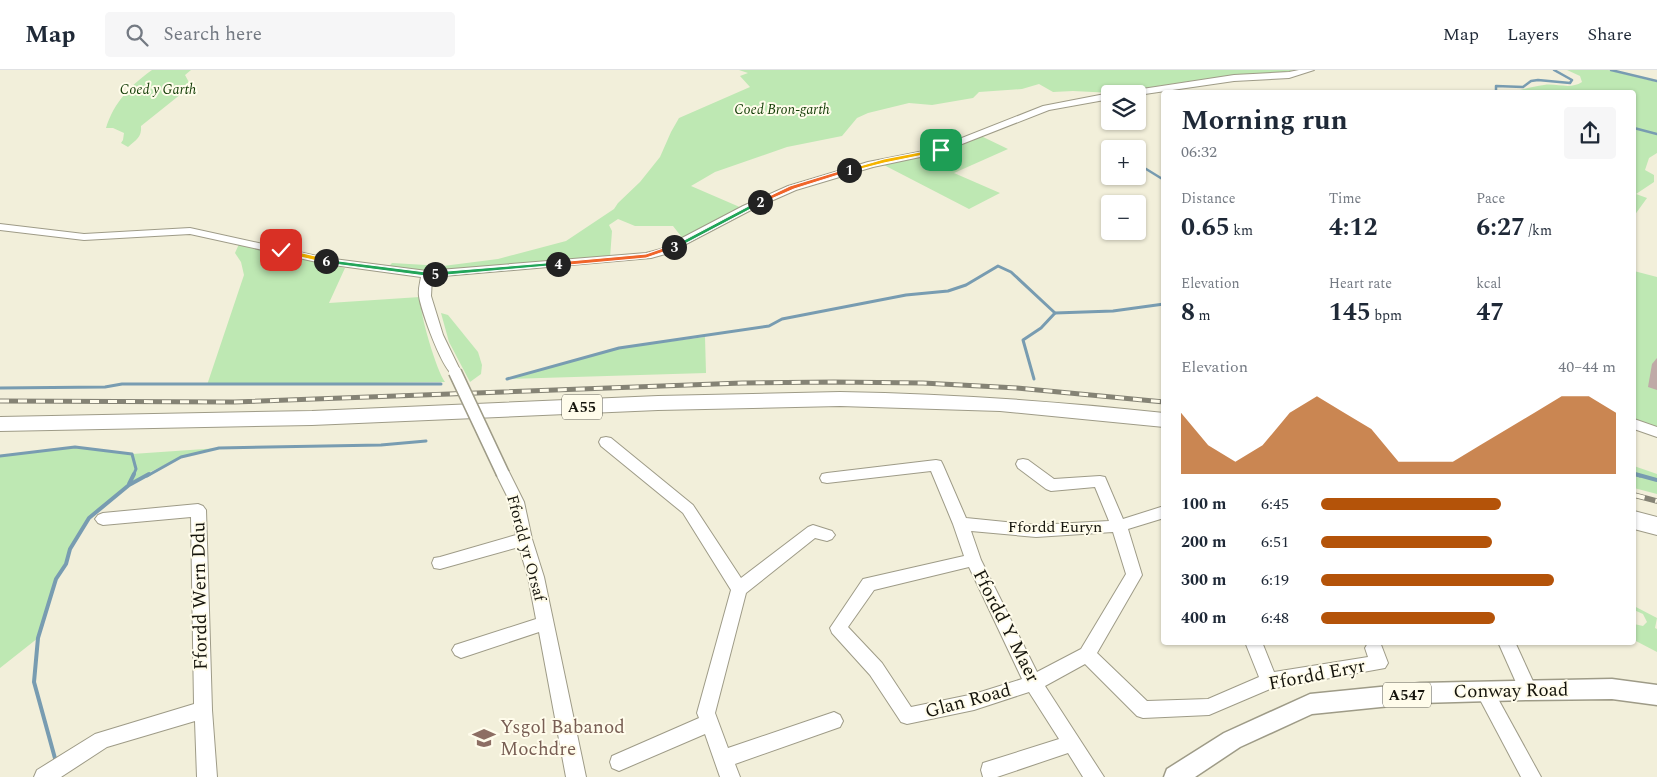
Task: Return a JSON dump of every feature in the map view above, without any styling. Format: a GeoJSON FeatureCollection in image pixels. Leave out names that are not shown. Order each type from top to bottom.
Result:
{"type":"FeatureCollection","features":[{"type":"Feature","properties":{"kind":"highway","name":"A55"},"geometry":{"type":"LineString","coordinates":[[0,424],[284,420],[771,400],[900,400],[986,403],[1072,409],[1161,420]]}},
{"type":"Feature","properties":{"kind":"highway","name":"A55"},"geometry":{"type":"LineString","coordinates":[[0,433],[272,431],[701,411],[839,409],[1049,416],[1161,430]]}},
{"type":"Feature","properties":{"kind":"highway"},"geometry":{"type":"LineString","coordinates":[[1636,510],[1657,515]]}},
{"type":"Feature","properties":{"kind":"highway"},"geometry":{"type":"LineString","coordinates":[[1636,521],[1657,526]]}},
{"type":"Feature","properties":{"kind":"main road","name":"Conway Road"},"geometry":{"type":"LineString","coordinates":[[1175,777],[1232,740],[1310,704],[1420,693],[1528,690],[1612,689],[1657,695]]}},
{"type":"Feature","properties":{"kind":"street"},"geometry":{"type":"LineString","coordinates":[[1146,91],[1234,78],[1289,75],[1310,70]]}},
{"type":"Feature","properties":{"kind":"street"},"geometry":{"type":"LineString","coordinates":[[0,227],[84,237],[190,231],[326,261],[426,274],[656,254],[792,188],[871,164],[941,150],[1012,123],[1021,116],[1038,110],[1101,98]]}},
{"type":"Feature","properties":{"kind":"street","name":"Ffordd yr Orsaf"},"geometry":{"type":"LineString","coordinates":[[426,274],[425,296],[437,335],[516,502],[524,538],[536,577],[576,777]]}},
{"type":"Feature","properties":{"kind":"street"},"geometry":{"type":"LineString","coordinates":[[1636,425],[1657,432]]}},
{"type":"Feature","properties":{"kind":"street"},"geometry":{"type":"LineString","coordinates":[[606,442],[688,510],[739,589]]}},
{"type":"Feature","properties":{"kind":"street"},"geometry":{"type":"LineString","coordinates":[[1023,464],[1051,485],[1100,481],[1119,526],[1134,575],[1087,654],[1033,683]]}},
{"type":"Feature","properties":{"kind":"street","name":"Ffordd Y Maer"},"geometry":{"type":"LineString","coordinates":[[827,478],[936,466],[974,560],[1033,683],[1094,777]]}},
{"type":"Feature","properties":{"kind":"street","name":"Ffordd Wern Ddu"},"geometry":{"type":"LineString","coordinates":[[103,519],[198,510],[203,710],[207,777]]}},
{"type":"Feature","properties":{"kind":"street","name":"Ffordd Euryn"},"geometry":{"type":"LineString","coordinates":[[961,524],[1036,531],[1119,526],[1161,513]]}},
{"type":"Feature","properties":{"kind":"street"},"geometry":{"type":"LineString","coordinates":[[730,777],[706,713],[739,589],[813,531],[827,535]]}},
{"type":"Feature","properties":{"kind":"street"},"geometry":{"type":"LineString","coordinates":[[440,563],[524,538]]}},
{"type":"Feature","properties":{"kind":"street","name":"Glan Road"},"geometry":{"type":"LineString","coordinates":[[974,560],[869,584],[838,628],[862,650],[887,681],[907,716],[974,702],[1033,683]]}},
{"type":"Feature","properties":{"kind":"street"},"geometry":{"type":"LineString","coordinates":[[461,650],[546,623]]}},
{"type":"Feature","properties":{"kind":"street"},"geometry":{"type":"LineString","coordinates":[[1254,645],[1269,681]]}},
{"type":"Feature","properties":{"kind":"street"},"geometry":{"type":"LineString","coordinates":[[1507,645],[1528,690]]}},
{"type":"Feature","properties":{"kind":"street","name":"Ffordd Eryr"},"geometry":{"type":"LineString","coordinates":[[1087,654],[1143,710],[1208,707],[1269,681],[1380,663],[1374,648]]}},
{"type":"Feature","properties":{"kind":"street"},"geometry":{"type":"LineString","coordinates":[[1485,692],[1531,777]]}},
{"type":"Feature","properties":{"kind":"street"},"geometry":{"type":"LineString","coordinates":[[44,777],[102,740],[203,710]]}},
{"type":"Feature","properties":{"kind":"street"},"geometry":{"type":"LineString","coordinates":[[723,759],[834,721]]}},
{"type":"Feature","properties":{"kind":"street"},"geometry":{"type":"LineString","coordinates":[[619,762],[710,723]]}},
{"type":"Feature","properties":{"kind":"street"},"geometry":{"type":"LineString","coordinates":[[990,770],[1072,743]]}},
{"type":"Feature","properties":{"kind":"green space","name":"Coed y Garth"},"geometry":{"type":"Polygon","coordinates":[[[152,70],[191,70],[185,75],[191,86],[141,126],[139,136],[128,147],[121,143],[124,133],[113,128],[106,128],[109,119],[124,95],[152,70]]]}},
{"type":"Feature","properties":{"kind":"green space","name":"Coed Bron-garth"},"geometry":{"type":"Polygon","coordinates":[[[739,70],[1294,70],[1282,73],[1204,79],[1146,88],[1146,85],[1101,85],[1101,92],[1053,92],[1039,84],[1022,89],[979,92],[973,98],[932,105],[909,103],[868,113],[857,118],[842,136],[787,147],[715,172],[691,186],[742,208],[684,240],[673,226],[635,226],[618,219],[609,225],[612,231],[610,258],[423,272],[387,268],[392,263],[443,266],[498,259],[566,241],[614,209],[640,182],[660,157],[679,118],[750,87],[740,76],[748,73],[739,70]]]}},
{"type":"Feature","properties":{"kind":"green space"},"geometry":{"type":"Polygon","coordinates":[[[1567,70],[1608,70],[1657,82],[1657,153],[1649,158],[1645,170],[1654,175],[1654,182],[1636,194],[1636,90],[1520,90],[1541,85],[1573,86],[1582,82],[1580,76],[1567,70]]]}},
{"type":"Feature","properties":{"kind":"green space"},"geometry":{"type":"Polygon","coordinates":[[[981,136],[1008,149],[954,173],[1000,193],[969,209],[880,163],[932,155],[981,136]]]}},
{"type":"Feature","properties":{"kind":"green space"},"geometry":{"type":"Polygon","coordinates":[[[1636,194],[1647,198],[1636,213],[1636,194]]]}},
{"type":"Feature","properties":{"kind":"green space"},"geometry":{"type":"Polygon","coordinates":[[[239,244],[345,268],[329,303],[420,297],[422,314],[429,340],[437,366],[445,382],[207,385],[244,275],[241,262],[235,253],[239,244]]]}},
{"type":"Feature","properties":{"kind":"green space"},"geometry":{"type":"Polygon","coordinates":[[[1636,272],[1657,277],[1657,428],[1636,421],[1636,272]]]}},
{"type":"Feature","properties":{"kind":"green space"},"geometry":{"type":"Polygon","coordinates":[[[441,313],[448,315],[478,352],[482,365],[481,374],[470,382],[449,342],[441,313]]]}},
{"type":"Feature","properties":{"kind":"green space"},"geometry":{"type":"Polygon","coordinates":[[[705,337],[706,373],[507,379],[619,348],[705,337]]]}},
{"type":"Feature","properties":{"kind":"green space"},"geometry":{"type":"Polygon","coordinates":[[[75,447],[132,454],[219,448],[181,457],[148,473],[129,485],[89,518],[70,549],[66,564],[56,579],[38,638],[0,668],[0,456],[75,447]]]}},
{"type":"Feature","properties":{"kind":"green space"},"geometry":{"type":"Polygon","coordinates":[[[1636,467],[1657,474],[1657,494],[1636,489],[1636,467]]]}},
{"type":"Feature","properties":{"kind":"green space"},"geometry":{"type":"Polygon","coordinates":[[[1636,607],[1657,618],[1655,628],[1657,629],[1657,652],[1636,641],[1636,624],[1643,626],[1647,622],[1643,614],[1636,611],[1636,607]]]}},
{"type":"Feature","properties":{"kind":"waterway"},"geometry":{"type":"LineString","coordinates":[[1496,90],[1496,86],[1523,87],[1531,81],[1538,80],[1570,83],[1572,80],[1554,70]]}},
{"type":"Feature","properties":{"kind":"waterway"},"geometry":{"type":"LineString","coordinates":[[1611,70],[1657,81]]}},
{"type":"Feature","properties":{"kind":"waterway"},"geometry":{"type":"LineString","coordinates":[[1636,129],[1657,134]]}},
{"type":"Feature","properties":{"kind":"waterway"},"geometry":{"type":"LineString","coordinates":[[1146,169],[1161,178]]}},
{"type":"Feature","properties":{"kind":"waterway"},"geometry":{"type":"LineString","coordinates":[[507,379],[619,348],[769,326],[782,319],[906,295],[948,291],[966,285],[998,266],[1011,272],[1055,313]]}},
{"type":"Feature","properties":{"kind":"waterway"},"geometry":{"type":"LineString","coordinates":[[1055,313],[1113,311],[1161,304]]}},
{"type":"Feature","properties":{"kind":"waterway"},"geometry":{"type":"LineString","coordinates":[[1034,379],[1023,340],[1041,328],[1055,313]]}},
{"type":"Feature","properties":{"kind":"waterway"},"geometry":{"type":"LineString","coordinates":[[0,388],[105,387],[122,384],[441,384]]}},
{"type":"Feature","properties":{"kind":"waterway"},"geometry":{"type":"LineString","coordinates":[[147,476],[181,457],[219,448],[381,445],[426,441]]}},
{"type":"Feature","properties":{"kind":"waterway"},"geometry":{"type":"LineString","coordinates":[[0,456],[75,447],[132,454],[136,469],[133,476]]}},
{"type":"Feature","properties":{"kind":"waterway"},"geometry":{"type":"LineString","coordinates":[[56,762],[34,682],[38,638],[56,579],[66,564],[70,549],[89,518],[129,485],[149,474]]}},
{"type":"Feature","properties":{"kind":"waterway"},"geometry":{"type":"LineString","coordinates":[[1636,474],[1657,480]]}},
{"type":"Feature","properties":{"kind":"waterway"},"geometry":{"type":"LineString","coordinates":[[1636,475],[1640,476]]}},
{"type":"Feature","properties":{"kind":"waterway"},"geometry":{"type":"LineString","coordinates":[[129,484],[133,476]]}},
{"type":"Feature","properties":{"kind":"railway"},"geometry":{"type":"LineString","coordinates":[[0,401],[234,402],[742,383],[834,382],[923,383],[1017,388],[1161,402]]}},
{"type":"Feature","properties":{"kind":"railway"},"geometry":{"type":"LineString","coordinates":[[1636,496],[1657,501]]}},
{"type":"Feature","properties":{"kind":"place","name":"Ysgol Babanod Mochdre"},"geometry":{"type":"Point","coordinates":[484,738]}},
{"type":"Feature","properties":{"kind":"route"},"geometry":{"type":"LineString","coordinates":[[281,250],[356,266],[426,274],[646,256],[665,251],[747,208],[792,188],[871,164],[941,150]]}}]}
